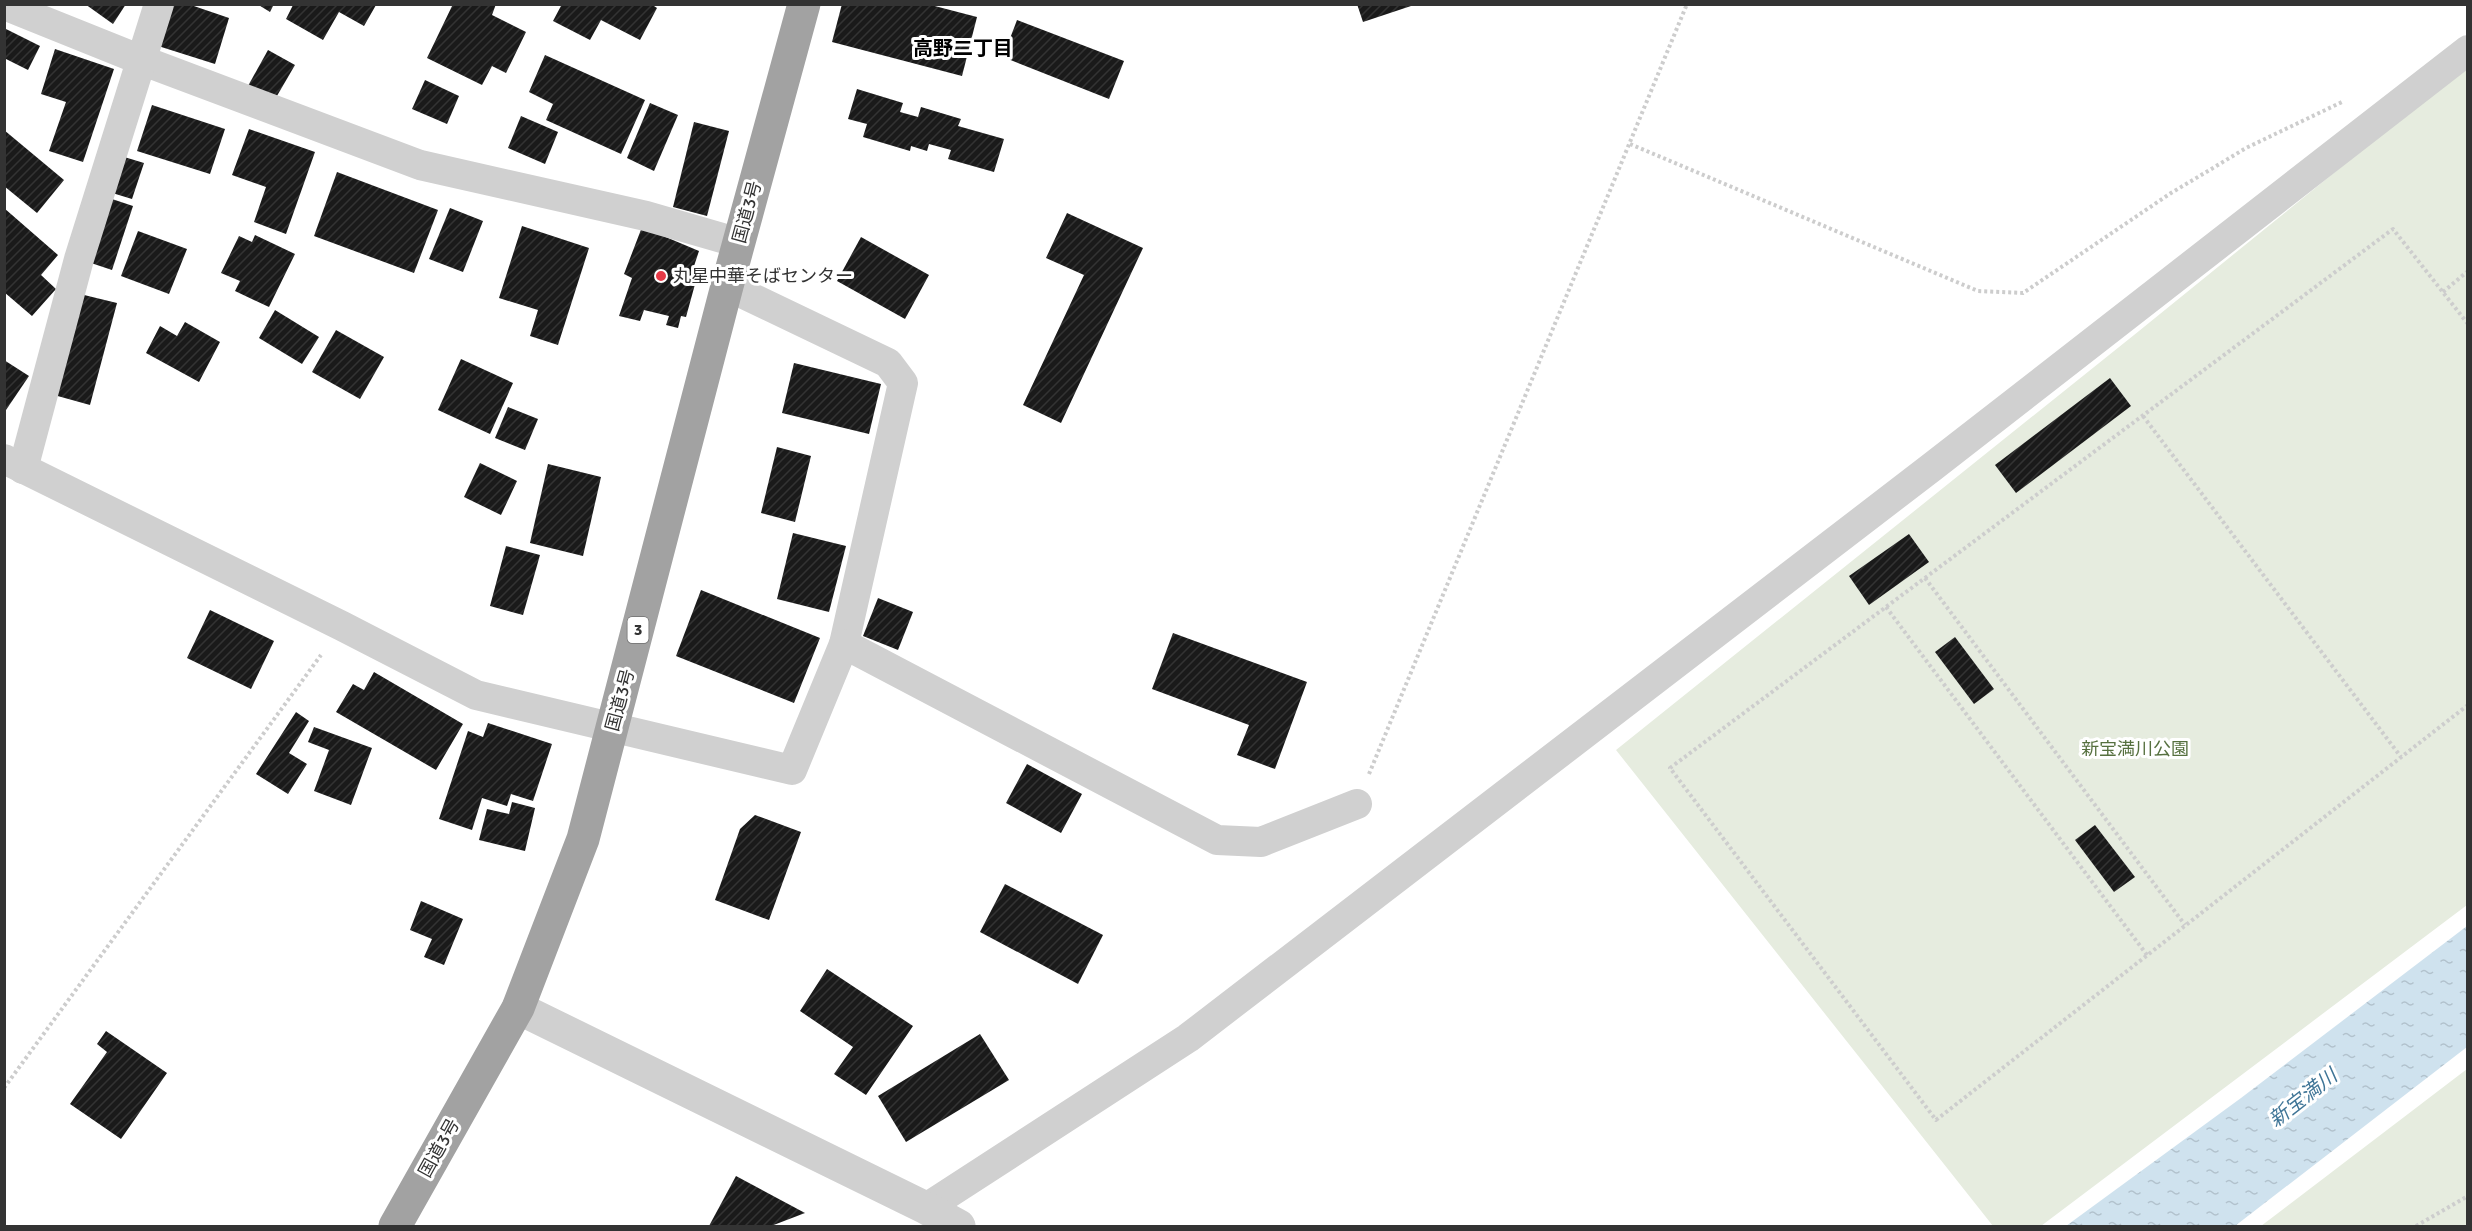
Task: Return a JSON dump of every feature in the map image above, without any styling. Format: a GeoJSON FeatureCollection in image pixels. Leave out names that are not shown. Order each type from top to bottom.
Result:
{"type":"FeatureCollection","features":[{"type":"Feature","properties":{"kind":"highway","name":"国道3号"},"geometry":{"type":"LineString","coordinates":[[395,1227],[518,1008],[583,839],[727,286],[804,4]]}},
{"type":"Feature","properties":{"kind":"street"},"geometry":{"type":"LineString","coordinates":[[159,4],[14,464],[476,695],[792,770],[844,644],[903,383],[888,363],[727,286]]}},
{"type":"Feature","properties":{"kind":"street"},"geometry":{"type":"LineString","coordinates":[[4,5],[141,60],[420,165],[646,216],[739,243]]}},
{"type":"Feature","properties":{"kind":"street"},"geometry":{"type":"LineString","coordinates":[[926,1208],[1188,1038],[1932,467],[2468,50]]}},
{"type":"Feature","properties":{"kind":"street"},"geometry":{"type":"LineString","coordinates":[[844,644],[1217,840],[1261,842],[1357,804]]}},
{"type":"Feature","properties":{"kind":"street"},"geometry":{"type":"LineString","coordinates":[[518,1008],[926,1208],[959,1227]]}},
{"type":"Feature","properties":{"kind":"path"},"geometry":{"type":"LineString","coordinates":[[1357,804],[1688,4]]}},
{"type":"Feature","properties":{"kind":"path"},"geometry":{"type":"LineString","coordinates":[[1630,144],[1978,291],[2024,293],[2171,193],[2246,148],[2350,98]]}},
{"type":"Feature","properties":{"kind":"path"},"geometry":{"type":"LineString","coordinates":[[2468,324],[2393,229],[1670,768],[1936,1120],[2468,705]]}},
{"type":"Feature","properties":{"kind":"path"},"geometry":{"type":"LineString","coordinates":[[2443,292],[2468,272]]}},
{"type":"Feature","properties":{"kind":"path"},"geometry":{"type":"LineString","coordinates":[[2143,416],[2401,758]]}},
{"type":"Feature","properties":{"kind":"path"},"geometry":{"type":"LineString","coordinates":[[1925,578],[2185,925]]}},
{"type":"Feature","properties":{"kind":"path"},"geometry":{"type":"LineString","coordinates":[[1886,607],[2147,955]]}},
{"type":"Feature","properties":{"kind":"path"},"geometry":{"type":"LineString","coordinates":[[4,1088],[342,626]]}},
{"type":"Feature","properties":{"kind":"path"},"geometry":{"type":"LineString","coordinates":[[2416,1227],[2468,1196]]}},
{"type":"Feature","properties":{"kind":"green space","name":"新宝満川公園"},"geometry":{"type":"Polygon","coordinates":[[[2467,65],[2467,905],[2041,1226],[1993,1226],[1616,750],[2467,65]]]}},
{"type":"Feature","properties":{"kind":"green space"},"geometry":{"type":"Polygon","coordinates":[[[2467,1069],[2467,1226],[2261,1226],[2467,1069]]]}},
{"type":"Feature","properties":{"kind":"water","name":"新宝満川"},"geometry":{"type":"Polygon","coordinates":[[[2467,926],[2467,1047],[2235,1226],[2066,1226],[2241,1098],[2467,926]]]}},
{"type":"Feature","properties":{"kind":"building"},"geometry":{"type":"Polygon","coordinates":[[[85,4],[126,4],[113,24],[85,4]]]}},
{"type":"Feature","properties":{"kind":"building"},"geometry":{"type":"Polygon","coordinates":[[[168,4],[188,4],[229,18],[215,64],[155,45],[168,4]]]}},
{"type":"Feature","properties":{"kind":"building"},"geometry":{"type":"Polygon","coordinates":[[[257,4],[274,4],[270,12],[257,4]]]}},
{"type":"Feature","properties":{"kind":"building"},"geometry":{"type":"Polygon","coordinates":[[[453,4],[496,4],[492,15],[526,32],[506,73],[492,66],[482,85],[427,58],[453,4]]]}},
{"type":"Feature","properties":{"kind":"building"},"geometry":{"type":"Polygon","coordinates":[[[562,4],[651,4],[657,8],[640,40],[601,20],[590,40],[553,21],[562,4]]]}},
{"type":"Feature","properties":{"kind":"building"},"geometry":{"type":"Polygon","coordinates":[[[842,4],[927,4],[977,17],[962,76],[832,42],[842,4]]]}},
{"type":"Feature","properties":{"kind":"building"},"geometry":{"type":"Polygon","coordinates":[[[1357,4],[1414,4],[1414,5],[1363,22],[1357,4]]]}},
{"type":"Feature","properties":{"kind":"building"},"geometry":{"type":"Polygon","coordinates":[[[293,5],[376,5],[364,26],[339,12],[323,40],[286,19],[293,5]]]}},
{"type":"Feature","properties":{"kind":"building"},"geometry":{"type":"Polygon","coordinates":[[[1017,20],[1124,61],[1109,99],[1003,57],[1017,20]]]}},
{"type":"Feature","properties":{"kind":"building"},"geometry":{"type":"Polygon","coordinates":[[[4,28],[40,46],[28,70],[4,58],[4,28]]]}},
{"type":"Feature","properties":{"kind":"building"},"geometry":{"type":"Polygon","coordinates":[[[55,49],[114,69],[83,162],[49,151],[66,102],[41,94],[55,49]]]}},
{"type":"Feature","properties":{"kind":"building"},"geometry":{"type":"Polygon","coordinates":[[[268,50],[295,65],[274,101],[248,86],[268,50]]]}},
{"type":"Feature","properties":{"kind":"building"},"geometry":{"type":"Polygon","coordinates":[[[545,55],[645,100],[621,154],[546,120],[553,104],[529,92],[545,55]]]}},
{"type":"Feature","properties":{"kind":"building"},"geometry":{"type":"Polygon","coordinates":[[[425,80],[459,96],[447,124],[412,109],[425,80]]]}},
{"type":"Feature","properties":{"kind":"building"},"geometry":{"type":"Polygon","coordinates":[[[857,89],[903,103],[900,112],[918,117],[921,107],[961,119],[958,126],[1004,139],[994,172],[948,159],[951,150],[929,144],[927,151],[911,146],[910,151],[863,137],[867,124],[848,119],[857,89]]]}},
{"type":"Feature","properties":{"kind":"building"},"geometry":{"type":"Polygon","coordinates":[[[650,103],[678,115],[654,171],[627,158],[650,103]]]}},
{"type":"Feature","properties":{"kind":"building"},"geometry":{"type":"Polygon","coordinates":[[[152,105],[225,129],[210,174],[137,151],[152,105]]]}},
{"type":"Feature","properties":{"kind":"building"},"geometry":{"type":"Polygon","coordinates":[[[521,116],[558,132],[545,164],[508,148],[521,116]]]}},
{"type":"Feature","properties":{"kind":"building"},"geometry":{"type":"Polygon","coordinates":[[[694,122],[729,131],[707,216],[673,207],[694,122]]]}},
{"type":"Feature","properties":{"kind":"building"},"geometry":{"type":"Polygon","coordinates":[[[249,129],[315,152],[286,234],[254,222],[266,187],[232,175],[249,129]]]}},
{"type":"Feature","properties":{"kind":"building"},"geometry":{"type":"Polygon","coordinates":[[[4,130],[64,180],[37,213],[4,186],[4,130]]]}},
{"type":"Feature","properties":{"kind":"building"},"geometry":{"type":"Polygon","coordinates":[[[121,156],[144,163],[132,199],[109,192],[121,156]]]}},
{"type":"Feature","properties":{"kind":"building"},"geometry":{"type":"Polygon","coordinates":[[[337,172],[438,210],[414,273],[314,236],[337,172]]]}},
{"type":"Feature","properties":{"kind":"building"},"geometry":{"type":"Polygon","coordinates":[[[106,197],[133,206],[112,270],[85,261],[106,197]]]}},
{"type":"Feature","properties":{"kind":"building"},"geometry":{"type":"Polygon","coordinates":[[[4,208],[58,255],[41,275],[56,289],[32,316],[4,292],[4,208]]]}},
{"type":"Feature","properties":{"kind":"building"},"geometry":{"type":"Polygon","coordinates":[[[450,208],[483,221],[463,272],[429,259],[450,208]]]}},
{"type":"Feature","properties":{"kind":"building"},"geometry":{"type":"Polygon","coordinates":[[[1067,213],[1143,248],[1061,423],[1023,405],[1084,275],[1046,258],[1067,213]]]}},
{"type":"Feature","properties":{"kind":"building"},"geometry":{"type":"Polygon","coordinates":[[[522,226],[589,248],[558,345],[530,336],[538,310],[499,298],[522,226]]]}},
{"type":"Feature","properties":{"kind":"building","name":"丸星中華そばセンター"},"geometry":{"type":"Polygon","coordinates":[[[642,227],[699,251],[691,275],[697,277],[686,317],[681,316],[678,328],[666,325],[669,316],[644,310],[640,321],[619,316],[632,278],[624,274],[642,227]]]}},
{"type":"Feature","properties":{"kind":"building"},"geometry":{"type":"Polygon","coordinates":[[[138,231],[187,249],[169,294],[121,276],[138,231]]]}},
{"type":"Feature","properties":{"kind":"building"},"geometry":{"type":"Polygon","coordinates":[[[255,235],[295,254],[269,307],[235,291],[240,281],[221,273],[239,236],[252,242],[255,235]]]}},
{"type":"Feature","properties":{"kind":"building"},"geometry":{"type":"Polygon","coordinates":[[[861,237],[929,275],[905,319],[837,281],[861,237]]]}},
{"type":"Feature","properties":{"kind":"building"},"geometry":{"type":"Polygon","coordinates":[[[80,294],[117,303],[90,405],[54,395],[80,294]]]}},
{"type":"Feature","properties":{"kind":"building"},"geometry":{"type":"Polygon","coordinates":[[[275,310],[319,337],[302,364],[259,338],[275,310]]]}},
{"type":"Feature","properties":{"kind":"building"},"geometry":{"type":"Polygon","coordinates":[[[185,322],[220,342],[199,382],[146,353],[160,326],[177,336],[185,322]]]}},
{"type":"Feature","properties":{"kind":"building"},"geometry":{"type":"Polygon","coordinates":[[[336,330],[384,357],[360,399],[312,372],[336,330]]]}},
{"type":"Feature","properties":{"kind":"building"},"geometry":{"type":"Polygon","coordinates":[[[461,359],[513,383],[490,434],[438,410],[461,359]]]}},
{"type":"Feature","properties":{"kind":"building"},"geometry":{"type":"Polygon","coordinates":[[[4,360],[29,376],[4,413],[4,360]]]}},
{"type":"Feature","properties":{"kind":"building"},"geometry":{"type":"Polygon","coordinates":[[[794,363],[881,384],[869,434],[782,413],[794,363]]]}},
{"type":"Feature","properties":{"kind":"building"},"geometry":{"type":"Polygon","coordinates":[[[2110,378],[2131,406],[2016,493],[1995,465],[2110,378]]]}},
{"type":"Feature","properties":{"kind":"building"},"geometry":{"type":"Polygon","coordinates":[[[508,407],[538,419],[525,450],[495,438],[508,407]]]}},
{"type":"Feature","properties":{"kind":"building"},"geometry":{"type":"Polygon","coordinates":[[[777,447],[811,456],[795,522],[761,513],[777,447]]]}},
{"type":"Feature","properties":{"kind":"building"},"geometry":{"type":"Polygon","coordinates":[[[480,463],[517,481],[501,515],[464,497],[480,463]]]}},
{"type":"Feature","properties":{"kind":"building"},"geometry":{"type":"Polygon","coordinates":[[[548,464],[601,477],[583,556],[530,543],[548,464]]]}},
{"type":"Feature","properties":{"kind":"building"},"geometry":{"type":"Polygon","coordinates":[[[793,533],[846,546],[829,612],[777,599],[793,533]]]}},
{"type":"Feature","properties":{"kind":"building"},"geometry":{"type":"Polygon","coordinates":[[[1909,534],[1929,562],[1869,605],[1849,576],[1909,534]]]}},
{"type":"Feature","properties":{"kind":"building"},"geometry":{"type":"Polygon","coordinates":[[[506,546],[540,555],[523,615],[490,606],[506,546]]]}},
{"type":"Feature","properties":{"kind":"building"},"geometry":{"type":"Polygon","coordinates":[[[701,590],[820,638],[794,703],[676,656],[701,590]]]}},
{"type":"Feature","properties":{"kind":"building"},"geometry":{"type":"Polygon","coordinates":[[[878,598],[913,612],[898,650],[863,636],[878,598]]]}},
{"type":"Feature","properties":{"kind":"building"},"geometry":{"type":"Polygon","coordinates":[[[210,610],[274,641],[251,689],[187,658],[210,610]]]}},
{"type":"Feature","properties":{"kind":"building"},"geometry":{"type":"Polygon","coordinates":[[[1173,633],[1307,682],[1275,769],[1237,755],[1249,725],[1152,689],[1173,633]]]}},
{"type":"Feature","properties":{"kind":"building"},"geometry":{"type":"Polygon","coordinates":[[[1955,637],[1994,689],[1974,704],[1935,652],[1955,637]]]}},
{"type":"Feature","properties":{"kind":"building"},"geometry":{"type":"Polygon","coordinates":[[[374,672],[463,724],[436,770],[336,712],[353,684],[364,690],[374,672]]]}},
{"type":"Feature","properties":{"kind":"building"},"geometry":{"type":"Polygon","coordinates":[[[296,712],[309,721],[289,753],[307,764],[288,794],[256,774],[296,712]]]}},
{"type":"Feature","properties":{"kind":"building"},"geometry":{"type":"Polygon","coordinates":[[[488,723],[552,744],[533,801],[511,794],[507,806],[482,798],[472,830],[439,819],[468,731],[483,737],[488,723]]]}},
{"type":"Feature","properties":{"kind":"building"},"geometry":{"type":"Polygon","coordinates":[[[314,727],[372,748],[351,805],[314,791],[329,750],[308,742],[314,727]]]}},
{"type":"Feature","properties":{"kind":"building"},"geometry":{"type":"Polygon","coordinates":[[[1027,764],[1082,794],[1061,833],[1006,803],[1027,764]]]}},
{"type":"Feature","properties":{"kind":"building"},"geometry":{"type":"Polygon","coordinates":[[[512,802],[535,808],[525,851],[479,840],[487,809],[509,814],[512,802]]]}},
{"type":"Feature","properties":{"kind":"building"},"geometry":{"type":"Polygon","coordinates":[[[755,815],[801,832],[769,920],[715,900],[740,829],[755,815]]]}},
{"type":"Feature","properties":{"kind":"building"},"geometry":{"type":"Polygon","coordinates":[[[2095,825],[2135,877],[2114,892],[2075,840],[2095,825]]]}},
{"type":"Feature","properties":{"kind":"building"},"geometry":{"type":"Polygon","coordinates":[[[1005,884],[1103,935],[1078,984],[980,932],[1005,884]]]}},
{"type":"Feature","properties":{"kind":"building"},"geometry":{"type":"Polygon","coordinates":[[[421,901],[463,919],[444,965],[424,957],[432,939],[410,930],[421,901]]]}},
{"type":"Feature","properties":{"kind":"building"},"geometry":{"type":"Polygon","coordinates":[[[827,969],[913,1026],[866,1095],[834,1074],[853,1047],[800,1011],[827,969]]]}},
{"type":"Feature","properties":{"kind":"building"},"geometry":{"type":"Polygon","coordinates":[[[106,1031],[167,1073],[121,1139],[70,1104],[107,1052],[97,1044],[106,1031]]]}},
{"type":"Feature","properties":{"kind":"building"},"geometry":{"type":"Polygon","coordinates":[[[980,1034],[1009,1080],[906,1142],[878,1096],[980,1034]]]}},
{"type":"Feature","properties":{"kind":"building"},"geometry":{"type":"Polygon","coordinates":[[[736,1176],[805,1213],[771,1226],[709,1226],[736,1176]]]}},
{"type":"Feature","properties":{"kind":"place","name":"丸星中華そばセンター"},"geometry":{"type":"Point","coordinates":[661,276]}},
{"type":"Feature","properties":{"kind":"district","name":"高野二丁目"},"geometry":{"type":"Point","coordinates":[963,48]}}]}
